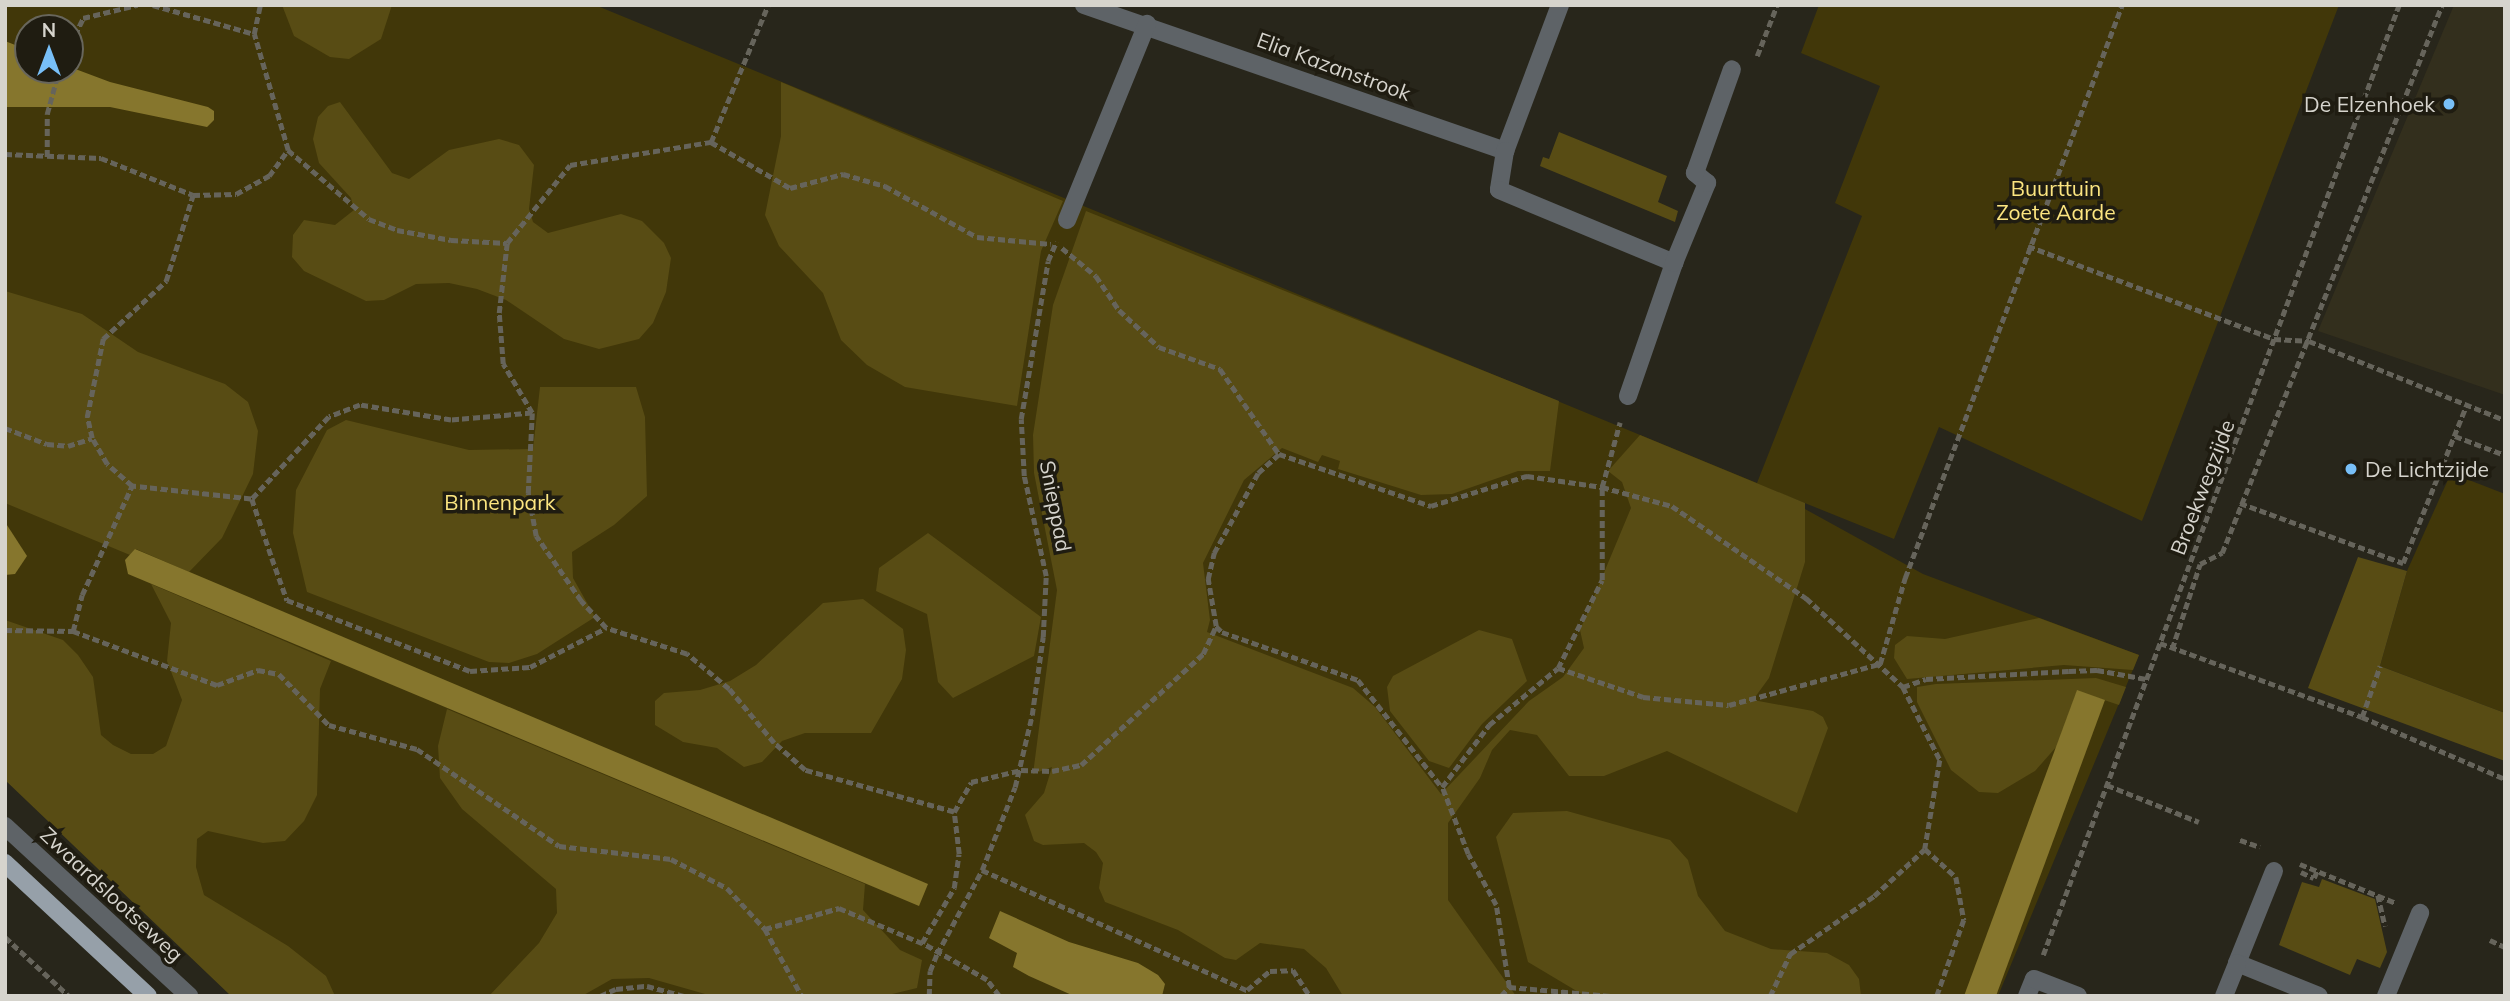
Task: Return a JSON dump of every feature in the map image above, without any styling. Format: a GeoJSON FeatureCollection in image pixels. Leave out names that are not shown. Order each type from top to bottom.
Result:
{"type":"FeatureCollection","features":[{"type":"Feature","properties":{"kind":"main road"},"geometry":{"type":"LineString","coordinates":[[5,863],[148,996]]}},
{"type":"Feature","properties":{"kind":"street","name":"Elia Kazanstrook"},"geometry":{"type":"LineString","coordinates":[[1084,5],[1147,24],[1505,151]]}},
{"type":"Feature","properties":{"kind":"street"},"geometry":{"type":"LineString","coordinates":[[1560,5],[1505,151],[1499,190],[1674,263]]}},
{"type":"Feature","properties":{"kind":"street"},"geometry":{"type":"LineString","coordinates":[[1067,220],[1147,24]]}},
{"type":"Feature","properties":{"kind":"street"},"geometry":{"type":"LineString","coordinates":[[1628,396],[1674,263],[1707,183],[1695,173],[1732,69]]}},
{"type":"Feature","properties":{"kind":"street","name":"Zwaardslootseweg"},"geometry":{"type":"LineString","coordinates":[[5,826],[189,996]]}},
{"type":"Feature","properties":{"kind":"street"},"geometry":{"type":"LineString","coordinates":[[2224,996],[2274,871]]}},
{"type":"Feature","properties":{"kind":"street"},"geometry":{"type":"LineString","coordinates":[[2386,996],[2420,912]]}},
{"type":"Feature","properties":{"kind":"street"},"geometry":{"type":"LineString","coordinates":[[2237,964],[2319,996]]}},
{"type":"Feature","properties":{"kind":"street"},"geometry":{"type":"LineString","coordinates":[[2031,987],[2078,996]]}},
{"type":"Feature","properties":{"kind":"path"},"geometry":{"type":"LineString","coordinates":[[84,19],[137,5]]}},
{"type":"Feature","properties":{"kind":"path"},"geometry":{"type":"LineString","coordinates":[[152,5],[254,34]]}},
{"type":"Feature","properties":{"kind":"path"},"geometry":{"type":"LineString","coordinates":[[260,5],[254,34],[288,150],[369,219],[397,230],[451,240],[507,243]]}},
{"type":"Feature","properties":{"kind":"path"},"geometry":{"type":"LineString","coordinates":[[711,142],[768,5]]}},
{"type":"Feature","properties":{"kind":"path"},"geometry":{"type":"LineString","coordinates":[[1732,69],[1757,56],[1777,5]]}},
{"type":"Feature","properties":{"kind":"path"},"geometry":{"type":"LineString","coordinates":[[1880,664],[1920,537],[2028,246],[2122,5]]}},
{"type":"Feature","properties":{"kind":"path","name":"Broekwegzijde"},"geometry":{"type":"LineString","coordinates":[[2031,987],[2399,5]]}},
{"type":"Feature","properties":{"kind":"path","name":"Broekwegzijde"},"geometry":{"type":"LineString","coordinates":[[2172,649],[2200,564],[2222,553],[2442,5]]}},
{"type":"Feature","properties":{"kind":"path"},"geometry":{"type":"LineString","coordinates":[[47,157],[47,114],[55,84]]}},
{"type":"Feature","properties":{"kind":"path"},"geometry":{"type":"LineString","coordinates":[[954,812],[805,770],[774,743],[729,689],[687,654],[606,628],[536,536],[528,493],[532,413],[503,364],[499,313],[507,243],[570,164],[711,142],[790,188],[843,174],[885,186],[977,237],[1055,244],[1096,276],[1119,310],[1159,347],[1220,369],[1279,454],[1431,506],[1527,476],[1602,487],[1672,506],[1806,598],[1903,687],[1940,760],[1925,849],[1874,896],[1790,954],[1770,996]]}},
{"type":"Feature","properties":{"kind":"path"},"geometry":{"type":"LineString","coordinates":[[5,154],[101,158],[193,195],[236,194],[269,176],[288,150]]}},
{"type":"Feature","properties":{"kind":"path"},"geometry":{"type":"LineString","coordinates":[[193,195],[166,281],[103,339],[87,417],[92,438],[107,464],[132,486],[251,499]]}},
{"type":"Feature","properties":{"kind":"path","name":"Snieppad"},"geometry":{"type":"LineString","coordinates":[[929,996],[930,971],[982,870],[1021,769],[1047,603],[1046,576],[1024,476],[1021,419],[1048,261],[1067,220]]}},
{"type":"Feature","properties":{"kind":"path"},"geometry":{"type":"LineString","coordinates":[[2028,246],[2274,339],[2309,341],[2505,420]]}},
{"type":"Feature","properties":{"kind":"path"},"geometry":{"type":"LineString","coordinates":[[2240,503],[2403,563],[2467,404]]}},
{"type":"Feature","properties":{"kind":"path"},"geometry":{"type":"LineString","coordinates":[[251,499],[329,417],[360,405],[451,420],[532,413]]}},
{"type":"Feature","properties":{"kind":"path"},"geometry":{"type":"LineString","coordinates":[[5,428],[47,444],[68,446],[92,438]]}},
{"type":"Feature","properties":{"kind":"path"},"geometry":{"type":"LineString","coordinates":[[2455,436],[2505,455]]}},
{"type":"Feature","properties":{"kind":"path"},"geometry":{"type":"LineString","coordinates":[[1442,787],[1489,725],[1558,668],[1602,580],[1602,487],[1613,445]]}},
{"type":"Feature","properties":{"kind":"path"},"geometry":{"type":"LineString","coordinates":[[922,943],[954,888],[960,854],[954,812],[971,782],[1021,769],[1052,771],[1081,765],[1203,654],[1216,626],[1208,579],[1214,553],[1258,473],[1279,454]]}},
{"type":"Feature","properties":{"kind":"path"},"geometry":{"type":"LineString","coordinates":[[74,632],[82,595],[132,486]]}},
{"type":"Feature","properties":{"kind":"path"},"geometry":{"type":"LineString","coordinates":[[251,499],[288,600],[470,671],[530,667],[606,628]]}},
{"type":"Feature","properties":{"kind":"path"},"geometry":{"type":"LineString","coordinates":[[1216,626],[1222,632],[1358,680],[1442,787],[1468,854],[1496,905],[1509,987]]}},
{"type":"Feature","properties":{"kind":"path"},"geometry":{"type":"LineString","coordinates":[[5,630],[74,632],[217,685],[258,670],[279,674],[329,725],[417,749],[559,846],[671,859],[727,888],[765,929],[802,996]]}},
{"type":"Feature","properties":{"kind":"path"},"geometry":{"type":"LineString","coordinates":[[2160,643],[2362,717],[2505,779]]}},
{"type":"Feature","properties":{"kind":"path"},"geometry":{"type":"LineString","coordinates":[[1558,668],[1643,697],[1729,705],[1880,664]]}},
{"type":"Feature","properties":{"kind":"path"},"geometry":{"type":"LineString","coordinates":[[2362,717],[2380,666]]}},
{"type":"Feature","properties":{"kind":"path"},"geometry":{"type":"LineString","coordinates":[[1903,687],[1926,679],[2097,670],[2146,679]]}},
{"type":"Feature","properties":{"kind":"path"},"geometry":{"type":"LineString","coordinates":[[2107,785],[2199,822]]}},
{"type":"Feature","properties":{"kind":"path"},"geometry":{"type":"LineString","coordinates":[[2240,839],[2266,850]]}},
{"type":"Feature","properties":{"kind":"path"},"geometry":{"type":"LineString","coordinates":[[1925,849],[1956,877],[1964,920],[1937,996]]}},
{"type":"Feature","properties":{"kind":"path"},"geometry":{"type":"LineString","coordinates":[[2291,860],[2420,912]]}},
{"type":"Feature","properties":{"kind":"path"},"geometry":{"type":"LineString","coordinates":[[982,870],[1247,990],[1270,971],[1293,970],[1310,996]]}},
{"type":"Feature","properties":{"kind":"path"},"geometry":{"type":"LineString","coordinates":[[765,929],[839,908],[922,943],[937,954],[988,980],[999,996]]}},
{"type":"Feature","properties":{"kind":"path"},"geometry":{"type":"LineString","coordinates":[[5,937],[69,996]]}},
{"type":"Feature","properties":{"kind":"path"},"geometry":{"type":"LineString","coordinates":[[2490,940],[2505,947]]}},
{"type":"Feature","properties":{"kind":"path"},"geometry":{"type":"LineString","coordinates":[[600,996],[616,989],[647,986],[685,996]]}},
{"type":"Feature","properties":{"kind":"path"},"geometry":{"type":"LineString","coordinates":[[1501,996],[1509,987]]}},
{"type":"Feature","properties":{"kind":"path"},"geometry":{"type":"LineString","coordinates":[[1509,987],[1611,996]]}},
{"type":"Feature","properties":{"kind":"shaded area"},"geometry":{"type":"Polygon","coordinates":[[[2454,5],[2505,5],[2505,395],[2318,331],[2454,5]]]}},
{"type":"Feature","properties":{"kind":"shaded area"},"geometry":{"type":"Polygon","coordinates":[[[5,41],[14,45],[14,84],[84,84],[84,72],[110,82],[208,107],[214,111],[214,120],[207,127],[110,107],[5,107],[5,41]]]}},
{"type":"Feature","properties":{"kind":"shaded area"},"geometry":{"type":"Polygon","coordinates":[[[5,522],[27,556],[15,574],[5,575],[5,522]]]}},
{"type":"Feature","properties":{"kind":"shaded area"},"geometry":{"type":"Polygon","coordinates":[[[135,549],[928,884],[919,906],[128,574],[125,560],[135,549]]]}},
{"type":"Feature","properties":{"kind":"shaded area"},"geometry":{"type":"Polygon","coordinates":[[[2077,690],[2105,700],[1996,996],[1964,996],[2077,690]]]}},
{"type":"Feature","properties":{"kind":"shaded area"},"geometry":{"type":"Polygon","coordinates":[[[1000,911],[1069,942],[1138,963],[1158,975],[1165,984],[1162,996],[1074,996],[1029,976],[1013,967],[1017,953],[989,938],[1000,911]]]}},
{"type":"Feature","properties":{"kind":"green space","name":"Binnenpark"},"geometry":{"type":"Polygon","coordinates":[[[5,5],[595,5],[1757,483],[1862,216],[1835,203],[1880,86],[1801,53],[1819,5],[2339,5],[2142,521],[1939,427],[1894,539],[1765,487],[1923,574],[2139,655],[1998,996],[248,996],[5,761],[5,5]]]}},
{"type":"Feature","properties":{"kind":"green space"},"geometry":{"type":"Polygon","coordinates":[[[282,5],[392,5],[381,39],[349,59],[330,57],[294,36],[282,5]]]}},
{"type":"Feature","properties":{"kind":"green space"},"geometry":{"type":"Polygon","coordinates":[[[781,82],[1063,201],[1041,251],[1017,406],[905,387],[867,365],[841,340],[823,293],[779,246],[765,215],[781,136],[781,82]]]}},
{"type":"Feature","properties":{"kind":"green space"},"geometry":{"type":"Polygon","coordinates":[[[340,102],[392,173],[409,179],[449,150],[499,139],[519,145],[534,165],[529,209],[533,222],[548,233],[621,214],[642,221],[664,243],[671,258],[666,292],[653,323],[639,339],[599,349],[564,339],[506,300],[477,289],[449,283],[416,284],[384,300],[366,301],[304,271],[292,257],[293,235],[304,220],[335,225],[354,210],[351,198],[319,163],[313,139],[318,117],[328,106],[340,102]]]}},
{"type":"Feature","properties":{"kind":"green space"},"geometry":{"type":"Polygon","coordinates":[[[1559,132],[1667,176],[1658,202],[1678,211],[1675,222],[1540,166],[1543,157],[1549,159],[1559,132]]]}},
{"type":"Feature","properties":{"kind":"green space"},"geometry":{"type":"Polygon","coordinates":[[[1086,211],[1559,401],[1550,471],[1518,471],[1452,494],[1421,495],[1338,469],[1340,461],[1322,455],[1318,462],[1282,448],[1244,480],[1203,563],[1210,620],[1207,632],[1353,688],[1375,707],[1441,794],[1529,701],[1563,677],[1584,648],[1580,630],[1631,508],[1622,482],[1608,471],[1640,435],[1805,503],[1805,562],[1769,678],[1753,700],[1813,711],[1823,717],[1828,728],[1797,813],[1667,751],[1604,776],[1569,776],[1537,735],[1510,730],[1492,750],[1480,778],[1448,823],[1448,900],[1516,996],[1343,996],[1326,968],[1304,949],[1260,943],[1236,960],[1225,958],[1178,930],[1105,902],[1099,888],[1103,863],[1096,852],[1084,843],[1043,845],[1034,841],[1025,815],[1044,793],[1052,767],[1033,774],[1057,590],[1034,473],[1033,435],[1053,305],[1086,211]]]}},
{"type":"Feature","properties":{"kind":"green space"},"geometry":{"type":"Polygon","coordinates":[[[5,291],[82,314],[138,352],[225,384],[248,402],[258,431],[253,474],[222,538],[189,572],[136,549],[130,555],[5,503],[5,291]]]}},
{"type":"Feature","properties":{"kind":"green space"},"geometry":{"type":"Polygon","coordinates":[[[540,387],[636,387],[645,417],[647,496],[614,525],[572,552],[573,578],[595,617],[537,654],[509,663],[489,662],[307,592],[293,533],[296,490],[327,430],[346,420],[469,450],[533,449],[540,387]]]}},
{"type":"Feature","properties":{"kind":"green space"},"geometry":{"type":"Polygon","coordinates":[[[2451,473],[2505,494],[2505,713],[2380,666],[2407,571],[2451,473]]]}},
{"type":"Feature","properties":{"kind":"green space"},"geometry":{"type":"Polygon","coordinates":[[[928,533],[1041,617],[1034,656],[953,698],[938,682],[927,614],[876,591],[879,568],[928,533]]]}},
{"type":"Feature","properties":{"kind":"green space"},"geometry":{"type":"Polygon","coordinates":[[[2358,557],[2407,571],[2380,666],[2505,713],[2505,761],[2308,688],[2358,557]]]}},
{"type":"Feature","properties":{"kind":"green space"},"geometry":{"type":"Polygon","coordinates":[[[151,584],[331,661],[320,689],[317,795],[304,821],[285,841],[263,843],[208,831],[197,839],[196,867],[204,895],[288,946],[326,976],[335,996],[231,996],[5,780],[5,620],[63,640],[78,655],[93,677],[101,735],[113,745],[131,754],[153,754],[166,746],[182,700],[167,661],[171,623],[151,584]]]}},
{"type":"Feature","properties":{"kind":"green space"},"geometry":{"type":"Polygon","coordinates":[[[863,599],[903,629],[906,650],[902,679],[871,733],[805,733],[782,741],[762,762],[744,767],[717,748],[683,742],[655,725],[655,701],[664,693],[700,690],[730,681],[756,665],[823,603],[863,599]]]}},
{"type":"Feature","properties":{"kind":"green space"},"geometry":{"type":"Polygon","coordinates":[[[2039,618],[2139,655],[2133,670],[2064,665],[1907,679],[1894,658],[1895,645],[1907,636],[1945,639],[2039,618]]]}},
{"type":"Feature","properties":{"kind":"green space"},"geometry":{"type":"Polygon","coordinates":[[[1479,630],[1512,639],[1527,681],[1482,724],[1449,768],[1429,761],[1390,711],[1387,687],[1393,676],[1479,630]]]}},
{"type":"Feature","properties":{"kind":"green space"},"geometry":{"type":"Polygon","coordinates":[[[2096,678],[2126,687],[2119,705],[2077,691],[2057,746],[2035,771],[1998,793],[1979,792],[1951,770],[1917,702],[1917,687],[1936,684],[2096,678]]]}},
{"type":"Feature","properties":{"kind":"green space"},"geometry":{"type":"Polygon","coordinates":[[[447,709],[865,884],[863,910],[900,950],[922,960],[917,988],[884,996],[712,996],[649,978],[612,979],[582,996],[489,996],[539,943],[557,913],[556,889],[462,809],[440,778],[438,746],[447,709]]]}},
{"type":"Feature","properties":{"kind":"green space"},"geometry":{"type":"Polygon","coordinates":[[[1567,811],[1670,840],[1688,860],[1698,896],[1725,931],[1771,949],[1827,953],[1849,965],[1859,979],[1861,996],[1585,996],[1528,962],[1496,837],[1513,813],[1567,811]]]}},
{"type":"Feature","properties":{"kind":"green space"},"geometry":{"type":"Polygon","coordinates":[[[2322,879],[2375,899],[2387,952],[2380,968],[2357,959],[2350,975],[2279,945],[2302,882],[2319,887],[2322,879]]]}},
{"type":"Feature","properties":{"kind":"place","name":"De Elzenhoek"},"geometry":{"type":"Point","coordinates":[2449,104]}},
{"type":"Feature","properties":{"kind":"place","name":"De Lichtzijde"},"geometry":{"type":"Point","coordinates":[2351,469]}},
{"type":"Feature","properties":{"kind":"park label","name":"Buurttuin Zoete Aarde"},"geometry":{"type":"Point","coordinates":[2056,200]}}]}
